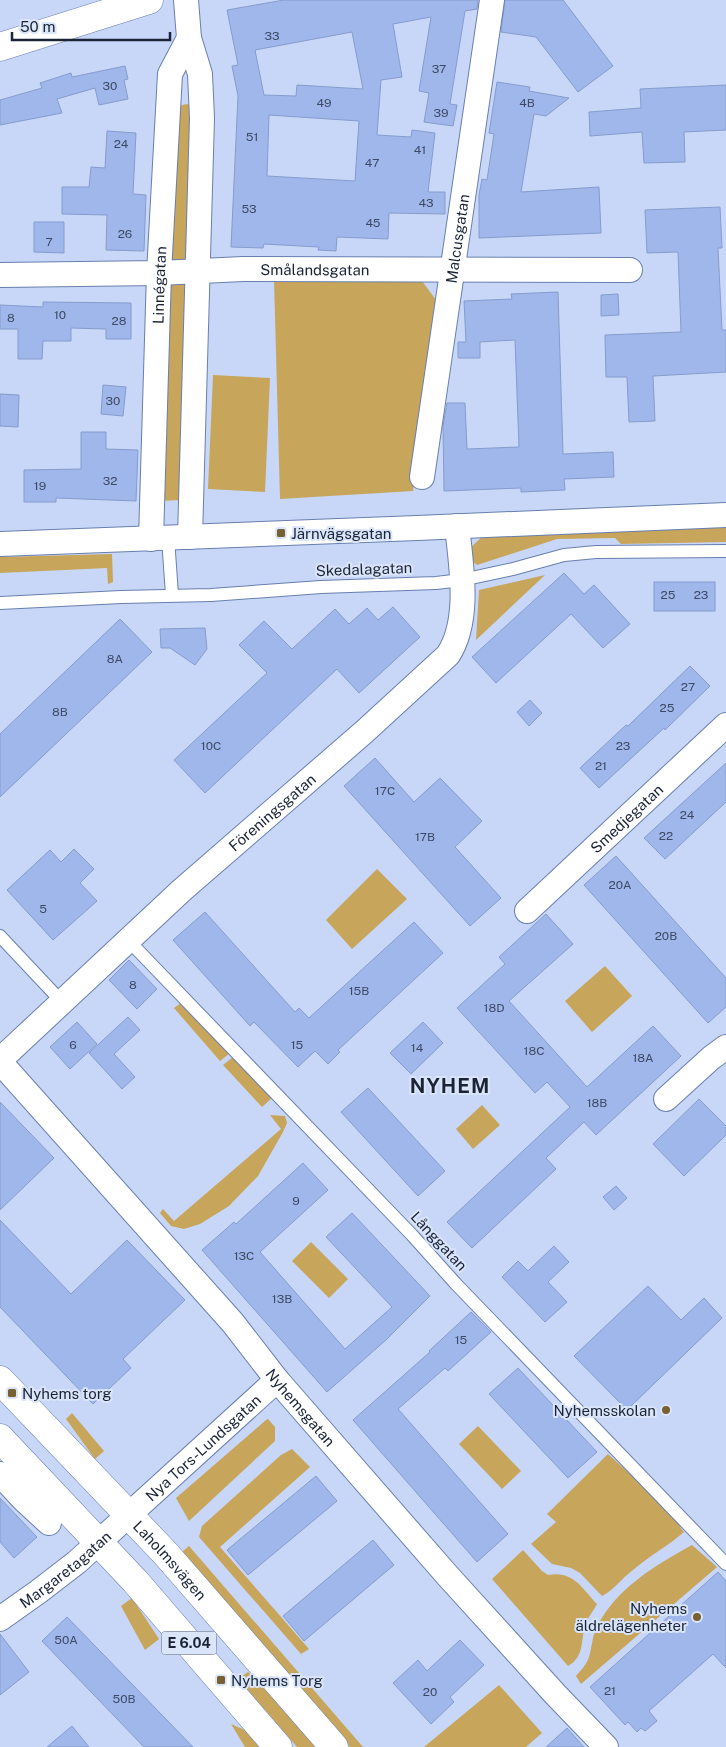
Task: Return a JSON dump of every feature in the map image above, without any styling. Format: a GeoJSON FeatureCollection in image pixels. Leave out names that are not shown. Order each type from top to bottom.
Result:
{"type":"FeatureCollection","features":[{"type":"Feature","properties":{"kind":"highway"},"geometry":{"type":"LineString","coordinates":[[0,47],[149,0]]}},
{"type":"Feature","properties":{"kind":"highway","name":"Laholmsvägen"},"geometry":{"type":"LineString","coordinates":[[0,1380],[129,1514],[334,1747]]}},
{"type":"Feature","properties":{"kind":"highway","name":"E 6.04"},"geometry":{"type":"LineString","coordinates":[[0,1438],[135,1581],[278,1747]]}},
{"type":"Feature","properties":{"kind":"street"},"geometry":{"type":"LineString","coordinates":[[170,538],[199,272],[202,118],[200,74],[189,38],[186,0]]}},
{"type":"Feature","properties":{"kind":"street","name":"Malcusgatan"},"geometry":{"type":"LineString","coordinates":[[422,477],[492,0]]}},
{"type":"Feature","properties":{"kind":"street","name":"Linnégatan"},"geometry":{"type":"LineString","coordinates":[[170,538],[159,273],[170,74],[189,38]]}},
{"type":"Feature","properties":{"kind":"street","name":"Smålandsgatan"},"geometry":{"type":"LineString","coordinates":[[0,275],[159,273],[243,269],[630,270]]}},
{"type":"Feature","properties":{"kind":"street"},"geometry":{"type":"LineString","coordinates":[[0,544],[726,514]]}},
{"type":"Feature","properties":{"kind":"street","name":"Föreningsgatan"},"geometry":{"type":"LineString","coordinates":[[0,1061],[182,890],[364,732],[448,655],[454,645],[457,634],[462,580],[458,526]]}},
{"type":"Feature","properties":{"kind":"street","name":"Smedjegatan"},"geometry":{"type":"LineString","coordinates":[[527,911],[726,725]]}},
{"type":"Feature","properties":{"kind":"street"},"geometry":{"type":"LineString","coordinates":[[666,1099],[711,1058],[726,1047]]}},
{"type":"Feature","properties":{"kind":"street","name":"Nyhemsgatan"},"geometry":{"type":"LineString","coordinates":[[0,1061],[233,1323],[277,1380],[447,1575],[606,1747]]}},
{"type":"Feature","properties":{"kind":"street","name":"Nya Tors-Lundsgatan"},"geometry":{"type":"LineString","coordinates":[[129,1514],[277,1380]]}},
{"type":"Feature","properties":{"kind":"street"},"geometry":{"type":"LineString","coordinates":[[0,1474],[49,1523]]}},
{"type":"Feature","properties":{"kind":"street","name":"Margaretagatan"},"geometry":{"type":"LineString","coordinates":[[0,1619],[61,1574],[129,1514]]}},
{"type":"Feature","properties":{"kind":"lane"},"geometry":{"type":"LineString","coordinates":[[170,538],[172,595]]}},
{"type":"Feature","properties":{"kind":"lane","name":"Skedalagatan"},"geometry":{"type":"LineString","coordinates":[[0,603],[211,595],[462,580],[564,555],[596,552],[726,551]]}},
{"type":"Feature","properties":{"kind":"lane"},"geometry":{"type":"LineString","coordinates":[[0,936],[62,1002]]}},
{"type":"Feature","properties":{"kind":"lane","name":"Långgatan"},"geometry":{"type":"LineString","coordinates":[[128,940],[726,1564]]}},
{"type":"Feature","properties":{"kind":"shaded area"},"geometry":{"type":"Polygon","coordinates":[[[187,104],[194,107],[191,260],[168,263],[178,106],[187,104]]]}},
{"type":"Feature","properties":{"kind":"shaded area"},"geometry":{"type":"Polygon","coordinates":[[[274,279],[422,281],[439,304],[413,491],[280,499],[274,279]]]}},
{"type":"Feature","properties":{"kind":"shaded area"},"geometry":{"type":"Polygon","coordinates":[[[167,280],[190,280],[182,500],[159,501],[167,280]]]}},
{"type":"Feature","properties":{"kind":"shaded area"},"geometry":{"type":"Polygon","coordinates":[[[213,375],[270,378],[265,492],[208,489],[213,375]]]}},
{"type":"Feature","properties":{"kind":"shaded area"},"geometry":{"type":"Polygon","coordinates":[[[726,525],[726,542],[621,544],[615,538],[557,539],[477,565],[472,561],[470,548],[484,535],[726,525]]]}},
{"type":"Feature","properties":{"kind":"shaded area"},"geometry":{"type":"Polygon","coordinates":[[[112,554],[113,582],[108,584],[107,568],[0,573],[0,557],[112,554]]]}},
{"type":"Feature","properties":{"kind":"shaded area"},"geometry":{"type":"Polygon","coordinates":[[[545,575],[476,640],[479,590],[545,575]]]}},
{"type":"Feature","properties":{"kind":"shaded area"},"geometry":{"type":"Polygon","coordinates":[[[377,869],[407,899],[352,949],[326,920],[377,869]]]}},
{"type":"Feature","properties":{"kind":"shaded area"},"geometry":{"type":"Polygon","coordinates":[[[605,966],[632,996],[592,1032],[565,1001],[605,966]]]}},
{"type":"Feature","properties":{"kind":"shaded area"},"geometry":{"type":"Polygon","coordinates":[[[181,1003],[230,1053],[220,1061],[174,1008],[181,1003]]]}},
{"type":"Feature","properties":{"kind":"shaded area"},"geometry":{"type":"Polygon","coordinates":[[[233,1057],[272,1098],[262,1107],[223,1065],[233,1057]]]}},
{"type":"Feature","properties":{"kind":"shaded area"},"geometry":{"type":"Polygon","coordinates":[[[482,1105],[500,1125],[473,1149],[456,1129],[482,1105]]]}},
{"type":"Feature","properties":{"kind":"shaded area"},"geometry":{"type":"Polygon","coordinates":[[[270,1115],[285,1116],[287,1123],[258,1176],[229,1206],[200,1224],[184,1229],[171,1226],[160,1213],[163,1209],[174,1221],[281,1129],[270,1115]]]}},
{"type":"Feature","properties":{"kind":"shaded area"},"geometry":{"type":"Polygon","coordinates":[[[311,1242],[348,1279],[329,1298],[292,1261],[311,1242]]]}},
{"type":"Feature","properties":{"kind":"shaded area"},"geometry":{"type":"Polygon","coordinates":[[[72,1413],[104,1451],[95,1459],[66,1419],[72,1413]]]}},
{"type":"Feature","properties":{"kind":"shaded area"},"geometry":{"type":"Polygon","coordinates":[[[268,1419],[275,1427],[275,1441],[189,1521],[176,1498],[268,1419]]]}},
{"type":"Feature","properties":{"kind":"shaded area"},"geometry":{"type":"Polygon","coordinates":[[[478,1426],[521,1471],[502,1489],[459,1444],[478,1426]]]}},
{"type":"Feature","properties":{"kind":"shaded area"},"geometry":{"type":"Polygon","coordinates":[[[292,1449],[310,1467],[220,1547],[309,1649],[301,1654],[199,1537],[202,1526],[281,1455],[292,1449]]]}},
{"type":"Feature","properties":{"kind":"shaded area"},"geometry":{"type":"Polygon","coordinates":[[[608,1454],[641,1484],[683,1512],[680,1527],[684,1532],[639,1565],[602,1596],[580,1573],[571,1568],[552,1564],[531,1544],[556,1522],[547,1514],[608,1454]]]}},
{"type":"Feature","properties":{"kind":"shaded area"},"geometry":{"type":"Polygon","coordinates":[[[692,1545],[717,1567],[581,1684],[576,1676],[588,1660],[594,1634],[605,1613],[626,1589],[638,1579],[651,1569],[692,1545]]]}},
{"type":"Feature","properties":{"kind":"shaded area"},"geometry":{"type":"Polygon","coordinates":[[[189,1546],[363,1747],[350,1747],[182,1552],[189,1546]]]}},
{"type":"Feature","properties":{"kind":"shaded area"},"geometry":{"type":"Polygon","coordinates":[[[523,1550],[542,1571],[548,1575],[557,1574],[571,1578],[597,1604],[586,1622],[578,1657],[568,1666],[492,1579],[523,1550]]]}},
{"type":"Feature","properties":{"kind":"shaded area"},"geometry":{"type":"Polygon","coordinates":[[[132,1598],[159,1639],[145,1650],[121,1606],[132,1598]]]}},
{"type":"Feature","properties":{"kind":"shaded area"},"geometry":{"type":"Polygon","coordinates":[[[248,1672],[270,1687],[321,1747],[297,1747],[238,1679],[248,1672]]]}},
{"type":"Feature","properties":{"kind":"shaded area"},"geometry":{"type":"Polygon","coordinates":[[[499,1685],[542,1733],[526,1747],[424,1747],[499,1685]]]}},
{"type":"Feature","properties":{"kind":"shaded area"},"geometry":{"type":"Polygon","coordinates":[[[231,1724],[254,1734],[264,1747],[245,1747],[231,1724]]]}},
{"type":"Feature","properties":{"kind":"building"},"geometry":{"type":"Polygon","coordinates":[[[284,0],[478,0],[477,9],[465,11],[450,104],[457,105],[453,126],[424,122],[429,93],[419,91],[431,17],[393,24],[402,77],[381,80],[377,135],[411,137],[412,130],[435,133],[428,192],[445,192],[445,214],[389,213],[388,239],[337,237],[336,251],[318,250],[319,247],[264,244],[263,248],[231,247],[238,96],[232,66],[238,65],[227,10],[284,0]],[[352,32],[255,50],[264,95],[296,96],[297,85],[363,89],[352,32]],[[269,115],[267,176],[355,181],[359,121],[269,115]]]}},
{"type":"Feature","properties":{"kind":"building"},"geometry":{"type":"Polygon","coordinates":[[[505,0],[563,0],[613,66],[578,92],[536,37],[501,32],[505,0]]]}},
{"type":"Feature","properties":{"kind":"building"},"geometry":{"type":"Polygon","coordinates":[[[125,66],[128,79],[124,80],[128,99],[99,105],[95,88],[57,99],[62,113],[0,125],[0,100],[42,88],[40,83],[71,73],[72,77],[125,66]]]}},
{"type":"Feature","properties":{"kind":"building"},"geometry":{"type":"Polygon","coordinates":[[[497,82],[530,87],[529,91],[569,98],[546,116],[534,114],[521,192],[599,187],[601,233],[479,238],[479,195],[482,179],[487,180],[494,134],[489,133],[497,82]]]}},
{"type":"Feature","properties":{"kind":"building"},"geometry":{"type":"Polygon","coordinates":[[[726,85],[726,130],[684,132],[685,162],[644,163],[642,132],[590,136],[589,112],[641,108],[640,89],[726,85]]]}},
{"type":"Feature","properties":{"kind":"building"},"geometry":{"type":"Polygon","coordinates":[[[107,131],[136,133],[133,194],[146,195],[144,251],[106,250],[107,215],[62,214],[62,187],[89,187],[91,167],[105,168],[107,131]]]}},
{"type":"Feature","properties":{"kind":"building"},"geometry":{"type":"Polygon","coordinates":[[[720,207],[722,248],[718,248],[722,330],[726,330],[726,372],[653,376],[655,421],[629,422],[627,377],[606,377],[605,335],[681,332],[678,252],[647,253],[645,210],[720,207]]]}},
{"type":"Feature","properties":{"kind":"building"},"geometry":{"type":"Polygon","coordinates":[[[34,222],[64,222],[64,253],[34,252],[34,222]]]}},
{"type":"Feature","properties":{"kind":"building"},"geometry":{"type":"Polygon","coordinates":[[[558,292],[563,454],[613,452],[614,477],[564,479],[565,490],[521,492],[521,488],[444,491],[443,426],[447,403],[465,403],[467,449],[519,447],[515,340],[480,342],[480,358],[458,358],[458,342],[466,342],[464,301],[512,299],[511,294],[558,292]]]}},
{"type":"Feature","properties":{"kind":"building"},"geometry":{"type":"Polygon","coordinates":[[[618,294],[619,315],[601,316],[601,295],[618,294]]]}},
{"type":"Feature","properties":{"kind":"building"},"geometry":{"type":"Polygon","coordinates":[[[43,302],[131,303],[131,339],[106,339],[106,329],[71,328],[71,341],[43,341],[42,359],[18,359],[18,329],[0,329],[0,305],[43,307],[43,302]]]}},
{"type":"Feature","properties":{"kind":"building"},"geometry":{"type":"Polygon","coordinates":[[[103,385],[126,387],[123,416],[101,414],[103,385]]]}},
{"type":"Feature","properties":{"kind":"building"},"geometry":{"type":"Polygon","coordinates":[[[0,394],[19,395],[18,427],[0,426],[0,394]]]}},
{"type":"Feature","properties":{"kind":"building"},"geometry":{"type":"Polygon","coordinates":[[[81,432],[106,432],[106,449],[138,450],[136,501],[56,498],[56,502],[24,502],[24,470],[81,469],[81,432]]]}},
{"type":"Feature","properties":{"kind":"building"},"geometry":{"type":"Polygon","coordinates":[[[564,573],[584,594],[594,585],[630,624],[603,648],[571,614],[496,683],[472,657],[564,573]]]}},
{"type":"Feature","properties":{"kind":"building"},"geometry":{"type":"Polygon","coordinates":[[[654,582],[715,582],[715,611],[654,611],[654,582]]]}},
{"type":"Feature","properties":{"kind":"building"},"geometry":{"type":"Polygon","coordinates":[[[393,607],[420,637],[359,693],[337,669],[205,793],[174,760],[267,673],[239,645],[264,621],[292,649],[335,609],[349,624],[367,608],[378,620],[393,607]]]}},
{"type":"Feature","properties":{"kind":"building"},"geometry":{"type":"Polygon","coordinates":[[[120,619],[152,652],[0,797],[0,734],[120,619]]]}},
{"type":"Feature","properties":{"kind":"building"},"geometry":{"type":"Polygon","coordinates":[[[205,628],[207,649],[195,665],[170,648],[161,648],[160,629],[205,628]]]}},
{"type":"Feature","properties":{"kind":"building"},"geometry":{"type":"Polygon","coordinates":[[[690,666],[710,686],[665,730],[664,728],[599,788],[580,768],[626,725],[628,726],[690,666]]]}},
{"type":"Feature","properties":{"kind":"building"},"geometry":{"type":"Polygon","coordinates":[[[530,700],[542,713],[529,726],[517,712],[530,700]]]}},
{"type":"Feature","properties":{"kind":"building"},"geometry":{"type":"Polygon","coordinates":[[[375,758],[414,802],[440,778],[482,821],[455,847],[501,898],[470,926],[344,786],[375,758]]]}},
{"type":"Feature","properties":{"kind":"building"},"geometry":{"type":"Polygon","coordinates":[[[726,763],[726,802],[665,859],[644,838],[726,763]]]}},
{"type":"Feature","properties":{"kind":"building"},"geometry":{"type":"Polygon","coordinates":[[[74,849],[94,869],[80,883],[97,901],[53,940],[7,890],[50,850],[61,862],[74,849]]]}},
{"type":"Feature","properties":{"kind":"building"},"geometry":{"type":"Polygon","coordinates":[[[616,856],[726,978],[726,1007],[708,1023],[584,885],[616,856]]]}},
{"type":"Feature","properties":{"kind":"building"},"geometry":{"type":"Polygon","coordinates":[[[205,912],[295,1012],[299,1008],[309,1018],[414,922],[443,953],[338,1050],[340,1052],[328,1064],[315,1051],[298,1067],[254,1022],[250,1026],[173,940],[205,912]]]}},
{"type":"Feature","properties":{"kind":"building"},"geometry":{"type":"Polygon","coordinates":[[[546,914],[573,944],[509,1001],[587,1087],[653,1026],[681,1056],[596,1135],[584,1122],[546,1158],[556,1169],[472,1248],[447,1222],[570,1107],[547,1082],[535,1093],[457,1008],[505,964],[499,957],[546,914]]]}},
{"type":"Feature","properties":{"kind":"building"},"geometry":{"type":"Polygon","coordinates":[[[129,960],[157,989],[137,1009],[109,980],[129,960]]]}},
{"type":"Feature","properties":{"kind":"building"},"geometry":{"type":"Polygon","coordinates":[[[128,1017],[140,1030],[114,1054],[135,1077],[122,1089],[89,1053],[128,1017]]]}},
{"type":"Feature","properties":{"kind":"building"},"geometry":{"type":"Polygon","coordinates":[[[77,1022],[97,1044],[70,1069],[50,1047],[77,1022]]]}},
{"type":"Feature","properties":{"kind":"building"},"geometry":{"type":"Polygon","coordinates":[[[423,1022],[443,1043],[411,1074],[390,1053],[423,1022]]]}},
{"type":"Feature","properties":{"kind":"building"},"geometry":{"type":"Polygon","coordinates":[[[368,1088],[445,1171],[418,1196],[341,1112],[368,1088]]]}},
{"type":"Feature","properties":{"kind":"building"},"geometry":{"type":"Polygon","coordinates":[[[699,1099],[726,1126],[726,1135],[684,1176],[653,1144],[699,1099]]]}},
{"type":"Feature","properties":{"kind":"building"},"geometry":{"type":"Polygon","coordinates":[[[0,1102],[54,1158],[0,1210],[0,1102]]]}},
{"type":"Feature","properties":{"kind":"building"},"geometry":{"type":"Polygon","coordinates":[[[303,1163],[328,1190],[260,1252],[345,1349],[392,1307],[326,1237],[352,1213],[430,1296],[387,1339],[327,1392],[202,1250],[234,1222],[236,1224],[303,1163]]]}},
{"type":"Feature","properties":{"kind":"building"},"geometry":{"type":"Polygon","coordinates":[[[616,1186],[627,1198],[614,1210],[603,1197],[616,1186]]]}},
{"type":"Feature","properties":{"kind":"building"},"geometry":{"type":"Polygon","coordinates":[[[0,1220],[71,1294],[127,1240],[185,1300],[123,1359],[131,1368],[93,1404],[0,1307],[0,1220]]]}},
{"type":"Feature","properties":{"kind":"building"},"geometry":{"type":"Polygon","coordinates":[[[554,1246],[569,1262],[548,1282],[567,1302],[545,1322],[502,1277],[518,1261],[528,1271],[554,1246]]]}},
{"type":"Feature","properties":{"kind":"building"},"geometry":{"type":"Polygon","coordinates":[[[648,1286],[681,1320],[704,1298],[722,1318],[627,1410],[574,1356],[648,1286]]]}},
{"type":"Feature","properties":{"kind":"building"},"geometry":{"type":"Polygon","coordinates":[[[471,1312],[491,1332],[448,1371],[445,1368],[398,1409],[508,1534],[477,1562],[353,1420],[430,1352],[471,1312]]]}},
{"type":"Feature","properties":{"kind":"building"},"geometry":{"type":"Polygon","coordinates":[[[518,1368],[597,1452],[568,1478],[489,1394],[518,1368]]]}},
{"type":"Feature","properties":{"kind":"building"},"geometry":{"type":"Polygon","coordinates":[[[316,1476],[337,1501],[248,1575],[227,1550],[316,1476]]]}},
{"type":"Feature","properties":{"kind":"building"},"geometry":{"type":"Polygon","coordinates":[[[0,1498],[37,1537],[14,1558],[0,1542],[0,1498]]]}},
{"type":"Feature","properties":{"kind":"building"},"geometry":{"type":"Polygon","coordinates":[[[373,1540],[394,1565],[304,1641],[283,1616],[373,1540]]]}},
{"type":"Feature","properties":{"kind":"building","name":"Nyhems äldrelägenheter"},"geometry":{"type":"Polygon","coordinates":[[[718,1572],[726,1581],[726,1668],[713,1654],[649,1711],[657,1721],[645,1731],[641,1728],[637,1732],[628,1722],[625,1725],[590,1687],[718,1572]]]}},
{"type":"Feature","properties":{"kind":"building"},"geometry":{"type":"Polygon","coordinates":[[[67,1617],[193,1747],[144,1747],[42,1641],[67,1617]]]}},
{"type":"Feature","properties":{"kind":"building"},"geometry":{"type":"Polygon","coordinates":[[[0,1634],[29,1672],[0,1695],[0,1634]]]}},
{"type":"Feature","properties":{"kind":"building"},"geometry":{"type":"Polygon","coordinates":[[[460,1640],[484,1665],[450,1697],[454,1702],[431,1724],[393,1683],[418,1660],[427,1671],[460,1640]]]}},
{"type":"Feature","properties":{"kind":"building"},"geometry":{"type":"Polygon","coordinates":[[[72,1726],[89,1747],[47,1747],[72,1726]]]}},
{"type":"Feature","properties":{"kind":"building"},"geometry":{"type":"Polygon","coordinates":[[[567,1728],[584,1747],[546,1747],[567,1728]]]}},
{"type":"Feature","properties":{"kind":"place","name":"Järnvägsgatan"},"geometry":{"type":"Point","coordinates":[281,533]}},
{"type":"Feature","properties":{"kind":"place","name":"Nyhems torg"},"geometry":{"type":"Point","coordinates":[12,1393]}},
{"type":"Feature","properties":{"kind":"place","name":"Nyhemsskolan"},"geometry":{"type":"Point","coordinates":[666,1410]}},
{"type":"Feature","properties":{"kind":"place","name":"Nyhems äldrelägenheter"},"geometry":{"type":"Point","coordinates":[697,1617]}},
{"type":"Feature","properties":{"kind":"place","name":"Nyhems Torg"},"geometry":{"type":"Point","coordinates":[221,1680]}},
{"type":"Feature","properties":{"kind":"district","name":"NYHEM"},"geometry":{"type":"Point","coordinates":[450,1086]}}]}
